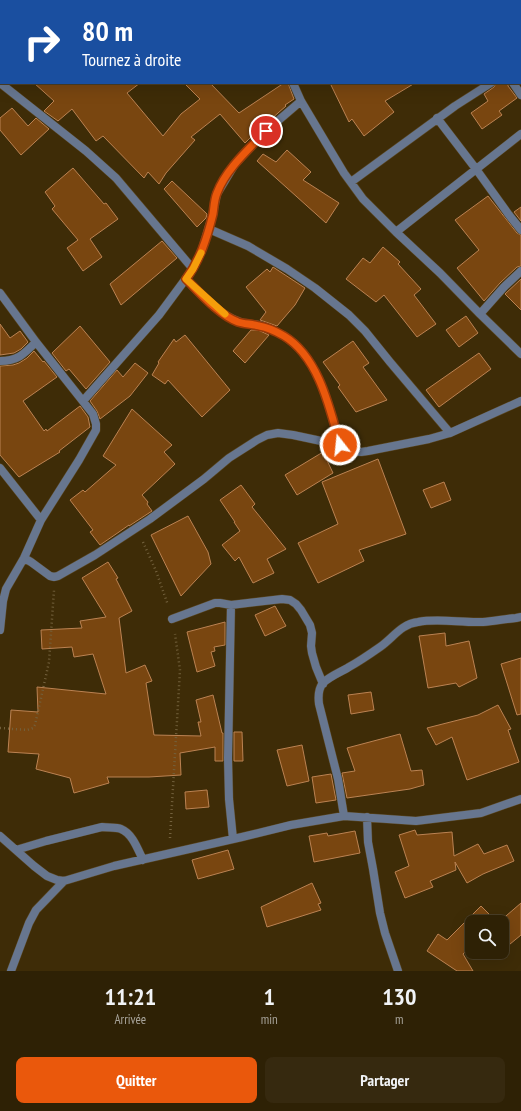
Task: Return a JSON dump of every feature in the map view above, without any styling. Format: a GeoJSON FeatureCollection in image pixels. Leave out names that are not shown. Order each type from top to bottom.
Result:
{"type":"FeatureCollection","features":[{"type":"Feature","properties":{"kind":"street"},"geometry":{"type":"LineString","coordinates":[[1,84],[86,151],[116,178],[193,269]]}},
{"type":"Feature","properties":{"kind":"street"},"geometry":{"type":"LineString","coordinates":[[293,84],[301,101],[337,161],[363,199],[396,232],[440,272],[521,354]]}},
{"type":"Feature","properties":{"kind":"street"},"geometry":{"type":"LineString","coordinates":[[351,182],[437,118],[489,84]]}},
{"type":"Feature","properties":{"kind":"street"},"geometry":{"type":"LineString","coordinates":[[514,84],[521,95]]}},
{"type":"Feature","properties":{"kind":"street"},"geometry":{"type":"LineString","coordinates":[[83,401],[159,315],[193,269],[202,250],[209,229],[217,194],[235,164],[266,131],[301,101]]}},
{"type":"Feature","properties":{"kind":"street"},"geometry":{"type":"LineString","coordinates":[[437,118],[521,230]]}},
{"type":"Feature","properties":{"kind":"street"},"geometry":{"type":"LineString","coordinates":[[396,232],[521,134]]}},
{"type":"Feature","properties":{"kind":"street"},"geometry":{"type":"LineString","coordinates":[[209,229],[248,246],[287,269],[315,288],[349,315],[365,330],[450,433]]}},
{"type":"Feature","properties":{"kind":"street"},"geometry":{"type":"LineString","coordinates":[[480,314],[504,287],[521,271]]}},
{"type":"Feature","properties":{"kind":"street"},"geometry":{"type":"LineString","coordinates":[[186,279],[216,308],[230,318],[238,322],[260,326],[284,336],[302,352],[317,376],[324,392],[340,445]]}},
{"type":"Feature","properties":{"kind":"street"},"geometry":{"type":"LineString","coordinates":[[0,293],[36,342],[93,414],[96,424],[96,430],[41,520],[24,558],[3,592],[0,630]]}},
{"type":"Feature","properties":{"kind":"street"},"geometry":{"type":"LineString","coordinates":[[0,361],[16,359],[24,354],[36,342]]}},
{"type":"Feature","properties":{"kind":"street"},"geometry":{"type":"LineString","coordinates":[[24,558],[37,565],[50,576],[54,577],[95,555],[150,519],[204,479],[229,458],[267,435],[278,433],[293,435],[340,445],[352,451],[361,452],[429,439],[450,433],[521,401]]}},
{"type":"Feature","properties":{"kind":"street"},"geometry":{"type":"LineString","coordinates":[[0,468],[41,520]]}},
{"type":"Feature","properties":{"kind":"street"},"geometry":{"type":"LineString","coordinates":[[172,619],[220,602],[231,604],[282,599],[290,600],[301,610],[310,625],[312,633],[312,653],[323,684]]}},
{"type":"Feature","properties":{"kind":"street"},"geometry":{"type":"LineString","coordinates":[[231,604],[228,758],[229,799],[233,839]]}},
{"type":"Feature","properties":{"kind":"street"},"geometry":{"type":"LineString","coordinates":[[344,816],[338,778],[319,704],[319,691],[323,684],[333,676],[382,646],[395,633],[405,626],[413,623],[419,621],[482,622],[521,616]]}},
{"type":"Feature","properties":{"kind":"street"},"geometry":{"type":"LineString","coordinates":[[0,836],[47,876],[64,881],[114,866],[291,825],[344,816],[416,821],[481,813],[521,799]]}},
{"type":"Feature","properties":{"kind":"street"},"geometry":{"type":"LineString","coordinates":[[367,817],[368,842],[380,913],[398,971]]}},
{"type":"Feature","properties":{"kind":"street"},"geometry":{"type":"LineString","coordinates":[[16,850],[95,829],[112,828],[120,829],[129,834],[143,860]]}},
{"type":"Feature","properties":{"kind":"street"},"geometry":{"type":"LineString","coordinates":[[11,971],[29,923],[36,910],[64,881]]}},
{"type":"Feature","properties":{"kind":"path"},"geometry":{"type":"LineString","coordinates":[[136,528],[156,571],[170,610],[180,670],[168,854]]}},
{"type":"Feature","properties":{"kind":"path"},"geometry":{"type":"LineString","coordinates":[[0,728],[27,730],[33,728],[35,725],[49,662],[54,577]]}},
{"type":"Feature","properties":{"kind":"building"},"geometry":{"type":"Polygon","coordinates":[[[35,84],[139,84],[127,93],[163,136],[181,114],[200,99],[185,84],[211,84],[239,113],[282,84],[288,84],[294,99],[285,105],[286,106],[245,143],[220,114],[191,137],[195,140],[166,173],[159,184],[148,172],[144,178],[103,136],[96,141],[72,109],[58,121],[44,111],[54,101],[35,84]]]}},
{"type":"Feature","properties":{"kind":"building"},"geometry":{"type":"Polygon","coordinates":[[[330,84],[413,84],[385,101],[394,112],[364,136],[352,119],[349,122],[330,84]]]}},
{"type":"Feature","properties":{"kind":"building"},"geometry":{"type":"Polygon","coordinates":[[[496,84],[508,84],[517,98],[499,111],[502,115],[482,129],[471,113],[488,101],[484,94],[494,87],[496,84]]]}},
{"type":"Feature","properties":{"kind":"building"},"geometry":{"type":"Polygon","coordinates":[[[12,108],[28,126],[36,118],[49,129],[21,155],[0,130],[0,118],[12,108]]]}},
{"type":"Feature","properties":{"kind":"building"},"geometry":{"type":"Polygon","coordinates":[[[287,150],[311,172],[303,180],[339,203],[326,223],[257,161],[263,154],[276,162],[287,150]]]}},
{"type":"Feature","properties":{"kind":"building"},"geometry":{"type":"Polygon","coordinates":[[[73,168],[104,204],[106,203],[118,219],[90,239],[102,257],[83,271],[67,248],[78,240],[52,209],[55,206],[45,192],[73,168]]]}},
{"type":"Feature","properties":{"kind":"building"},"geometry":{"type":"Polygon","coordinates":[[[172,181],[207,214],[206,218],[197,227],[164,189],[172,181]]]}},
{"type":"Feature","properties":{"kind":"building"},"geometry":{"type":"Polygon","coordinates":[[[488,196],[517,233],[521,235],[521,266],[517,267],[500,283],[484,301],[457,268],[479,250],[455,220],[488,196]]]}},
{"type":"Feature","properties":{"kind":"building"},"geometry":{"type":"Polygon","coordinates":[[[521,207],[521,221],[514,212],[521,207]]]}},
{"type":"Feature","properties":{"kind":"building"},"geometry":{"type":"Polygon","coordinates":[[[162,241],[177,258],[121,305],[110,284],[162,241]]]}},
{"type":"Feature","properties":{"kind":"building"},"geometry":{"type":"Polygon","coordinates":[[[383,247],[400,262],[398,264],[421,289],[414,295],[436,324],[417,337],[384,295],[376,302],[346,279],[363,258],[370,263],[383,247]]]}},
{"type":"Feature","properties":{"kind":"building"},"geometry":{"type":"Polygon","coordinates":[[[273,267],[305,288],[295,305],[277,326],[260,320],[266,312],[246,287],[267,269],[270,272],[273,267]]]}},
{"type":"Feature","properties":{"kind":"building"},"geometry":{"type":"Polygon","coordinates":[[[521,279],[521,310],[505,294],[521,279]]]}},
{"type":"Feature","properties":{"kind":"building"},"geometry":{"type":"Polygon","coordinates":[[[466,316],[478,333],[459,347],[446,330],[466,316]]]}},
{"type":"Feature","properties":{"kind":"building"},"geometry":{"type":"Polygon","coordinates":[[[0,324],[10,338],[20,331],[28,342],[14,353],[0,355],[0,324]]]}},
{"type":"Feature","properties":{"kind":"building"},"geometry":{"type":"Polygon","coordinates":[[[80,326],[110,362],[86,389],[69,369],[66,371],[52,353],[80,326]]]}},
{"type":"Feature","properties":{"kind":"building"},"geometry":{"type":"Polygon","coordinates":[[[251,330],[258,330],[269,335],[245,363],[233,351],[251,330]]]}},
{"type":"Feature","properties":{"kind":"building"},"geometry":{"type":"Polygon","coordinates":[[[185,335],[230,390],[202,417],[168,380],[165,384],[152,375],[159,363],[158,362],[174,339],[176,342],[185,335]]]}},
{"type":"Feature","properties":{"kind":"building"},"geometry":{"type":"Polygon","coordinates":[[[353,341],[369,363],[363,367],[387,400],[356,412],[338,387],[340,385],[323,362],[353,341]]]}},
{"type":"Feature","properties":{"kind":"building"},"geometry":{"type":"Polygon","coordinates":[[[34,351],[57,377],[23,401],[44,431],[46,429],[47,431],[80,406],[88,417],[90,427],[59,451],[60,452],[19,477],[0,455],[0,366],[19,363],[34,351]]]}},
{"type":"Feature","properties":{"kind":"building"},"geometry":{"type":"Polygon","coordinates":[[[479,353],[491,369],[439,407],[426,390],[479,353]]]}},
{"type":"Feature","properties":{"kind":"building"},"geometry":{"type":"Polygon","coordinates":[[[135,363],[148,373],[130,396],[100,419],[97,411],[90,401],[117,370],[123,377],[135,363]]]}},
{"type":"Feature","properties":{"kind":"building"},"geometry":{"type":"Polygon","coordinates":[[[132,409],[172,445],[164,452],[175,464],[142,495],[148,502],[147,504],[152,511],[100,545],[90,532],[93,530],[70,500],[83,490],[85,492],[116,465],[103,456],[132,409]]]}},
{"type":"Feature","properties":{"kind":"building"},"geometry":{"type":"Polygon","coordinates":[[[323,452],[333,473],[297,495],[285,475],[323,452]]]}},
{"type":"Feature","properties":{"kind":"building"},"geometry":{"type":"Polygon","coordinates":[[[378,459],[406,534],[359,550],[364,561],[318,583],[298,543],[338,524],[322,482],[378,459]]]}},
{"type":"Feature","properties":{"kind":"building"},"geometry":{"type":"Polygon","coordinates":[[[444,482],[451,500],[431,508],[423,490],[444,482]]]}},
{"type":"Feature","properties":{"kind":"building"},"geometry":{"type":"Polygon","coordinates":[[[241,485],[255,504],[252,507],[286,549],[267,559],[274,573],[253,583],[239,557],[235,561],[222,545],[240,531],[220,500],[241,485]]]}},
{"type":"Feature","properties":{"kind":"building"},"geometry":{"type":"Polygon","coordinates":[[[188,516],[208,552],[211,564],[181,596],[151,535],[188,516]]]}},
{"type":"Feature","properties":{"kind":"building"},"geometry":{"type":"Polygon","coordinates":[[[108,562],[118,578],[116,579],[132,611],[119,618],[126,673],[145,665],[152,681],[146,683],[154,735],[201,736],[198,722],[201,722],[196,700],[213,695],[223,733],[223,761],[215,761],[215,747],[180,753],[181,775],[107,777],[109,783],[74,793],[70,778],[36,769],[39,754],[8,752],[11,710],[38,712],[37,687],[106,694],[93,654],[74,657],[72,647],[42,649],[41,630],[82,628],[80,621],[106,617],[82,578],[108,562]]]}},
{"type":"Feature","properties":{"kind":"building"},"geometry":{"type":"Polygon","coordinates":[[[275,606],[286,626],[265,636],[255,615],[275,606]]]}},
{"type":"Feature","properties":{"kind":"building"},"geometry":{"type":"Polygon","coordinates":[[[225,622],[225,645],[214,647],[215,651],[211,652],[215,666],[197,672],[187,632],[225,622]]]}},
{"type":"Feature","properties":{"kind":"building"},"geometry":{"type":"Polygon","coordinates":[[[445,633],[446,646],[469,641],[477,678],[459,687],[456,683],[428,688],[419,636],[445,633]]]}},
{"type":"Feature","properties":{"kind":"building"},"geometry":{"type":"Polygon","coordinates":[[[521,658],[521,714],[517,715],[501,664],[521,658]]]}},
{"type":"Feature","properties":{"kind":"building"},"geometry":{"type":"Polygon","coordinates":[[[371,692],[374,710],[351,714],[348,695],[371,692]]]}},
{"type":"Feature","properties":{"kind":"building"},"geometry":{"type":"Polygon","coordinates":[[[498,705],[511,729],[508,730],[519,762],[467,780],[452,737],[436,745],[427,728],[478,715],[498,705]]]}},
{"type":"Feature","properties":{"kind":"building"},"geometry":{"type":"Polygon","coordinates":[[[234,732],[242,732],[243,761],[234,761],[234,732]]]}},
{"type":"Feature","properties":{"kind":"building"},"geometry":{"type":"Polygon","coordinates":[[[400,734],[411,771],[422,770],[424,785],[410,789],[347,798],[342,773],[355,771],[347,748],[400,734]]]}},
{"type":"Feature","properties":{"kind":"building"},"geometry":{"type":"Polygon","coordinates":[[[302,745],[309,781],[287,786],[277,750],[302,745]]]}},
{"type":"Feature","properties":{"kind":"building"},"geometry":{"type":"Polygon","coordinates":[[[331,774],[336,800],[316,803],[312,777],[331,774]]]}},
{"type":"Feature","properties":{"kind":"building"},"geometry":{"type":"Polygon","coordinates":[[[207,790],[209,807],[186,809],[185,792],[207,790]]]}},
{"type":"Feature","properties":{"kind":"building"},"geometry":{"type":"Polygon","coordinates":[[[415,830],[417,835],[452,832],[454,856],[478,844],[484,854],[507,845],[514,861],[483,874],[467,883],[455,862],[456,870],[430,881],[433,887],[405,898],[395,872],[409,866],[399,835],[415,830]]]}},
{"type":"Feature","properties":{"kind":"building"},"geometry":{"type":"Polygon","coordinates":[[[355,831],[360,853],[314,862],[309,836],[327,833],[328,836],[355,831]]]}},
{"type":"Feature","properties":{"kind":"building"},"geometry":{"type":"Polygon","coordinates":[[[228,850],[234,869],[198,879],[192,860],[228,850]]]}},
{"type":"Feature","properties":{"kind":"building"},"geometry":{"type":"Polygon","coordinates":[[[312,883],[321,903],[318,904],[321,910],[267,927],[261,907],[312,883]]]}},
{"type":"Feature","properties":{"kind":"building"},"geometry":{"type":"Polygon","coordinates":[[[521,903],[521,935],[509,945],[509,915],[507,915],[521,903]]]}},
{"type":"Feature","properties":{"kind":"building"},"geometry":{"type":"Polygon","coordinates":[[[481,906],[490,915],[472,915],[481,906]]]}},
{"type":"Feature","properties":{"kind":"building"},"geometry":{"type":"Polygon","coordinates":[[[465,922],[465,952],[463,954],[473,971],[457,971],[427,951],[438,934],[447,940],[465,922]]]}},
{"type":"Feature","properties":{"kind":"slow traffic"},"geometry":{"type":"LineString","coordinates":[[201,253],[186,279],[220,312],[225,314]]}},
{"type":"Feature","properties":{"kind":"route"},"geometry":{"type":"LineString","coordinates":[[266,131],[235,164],[219,189],[202,250],[193,269],[186,279],[220,312],[238,322],[260,326],[284,336],[302,352],[317,376],[324,392],[340,445]]}}]}
